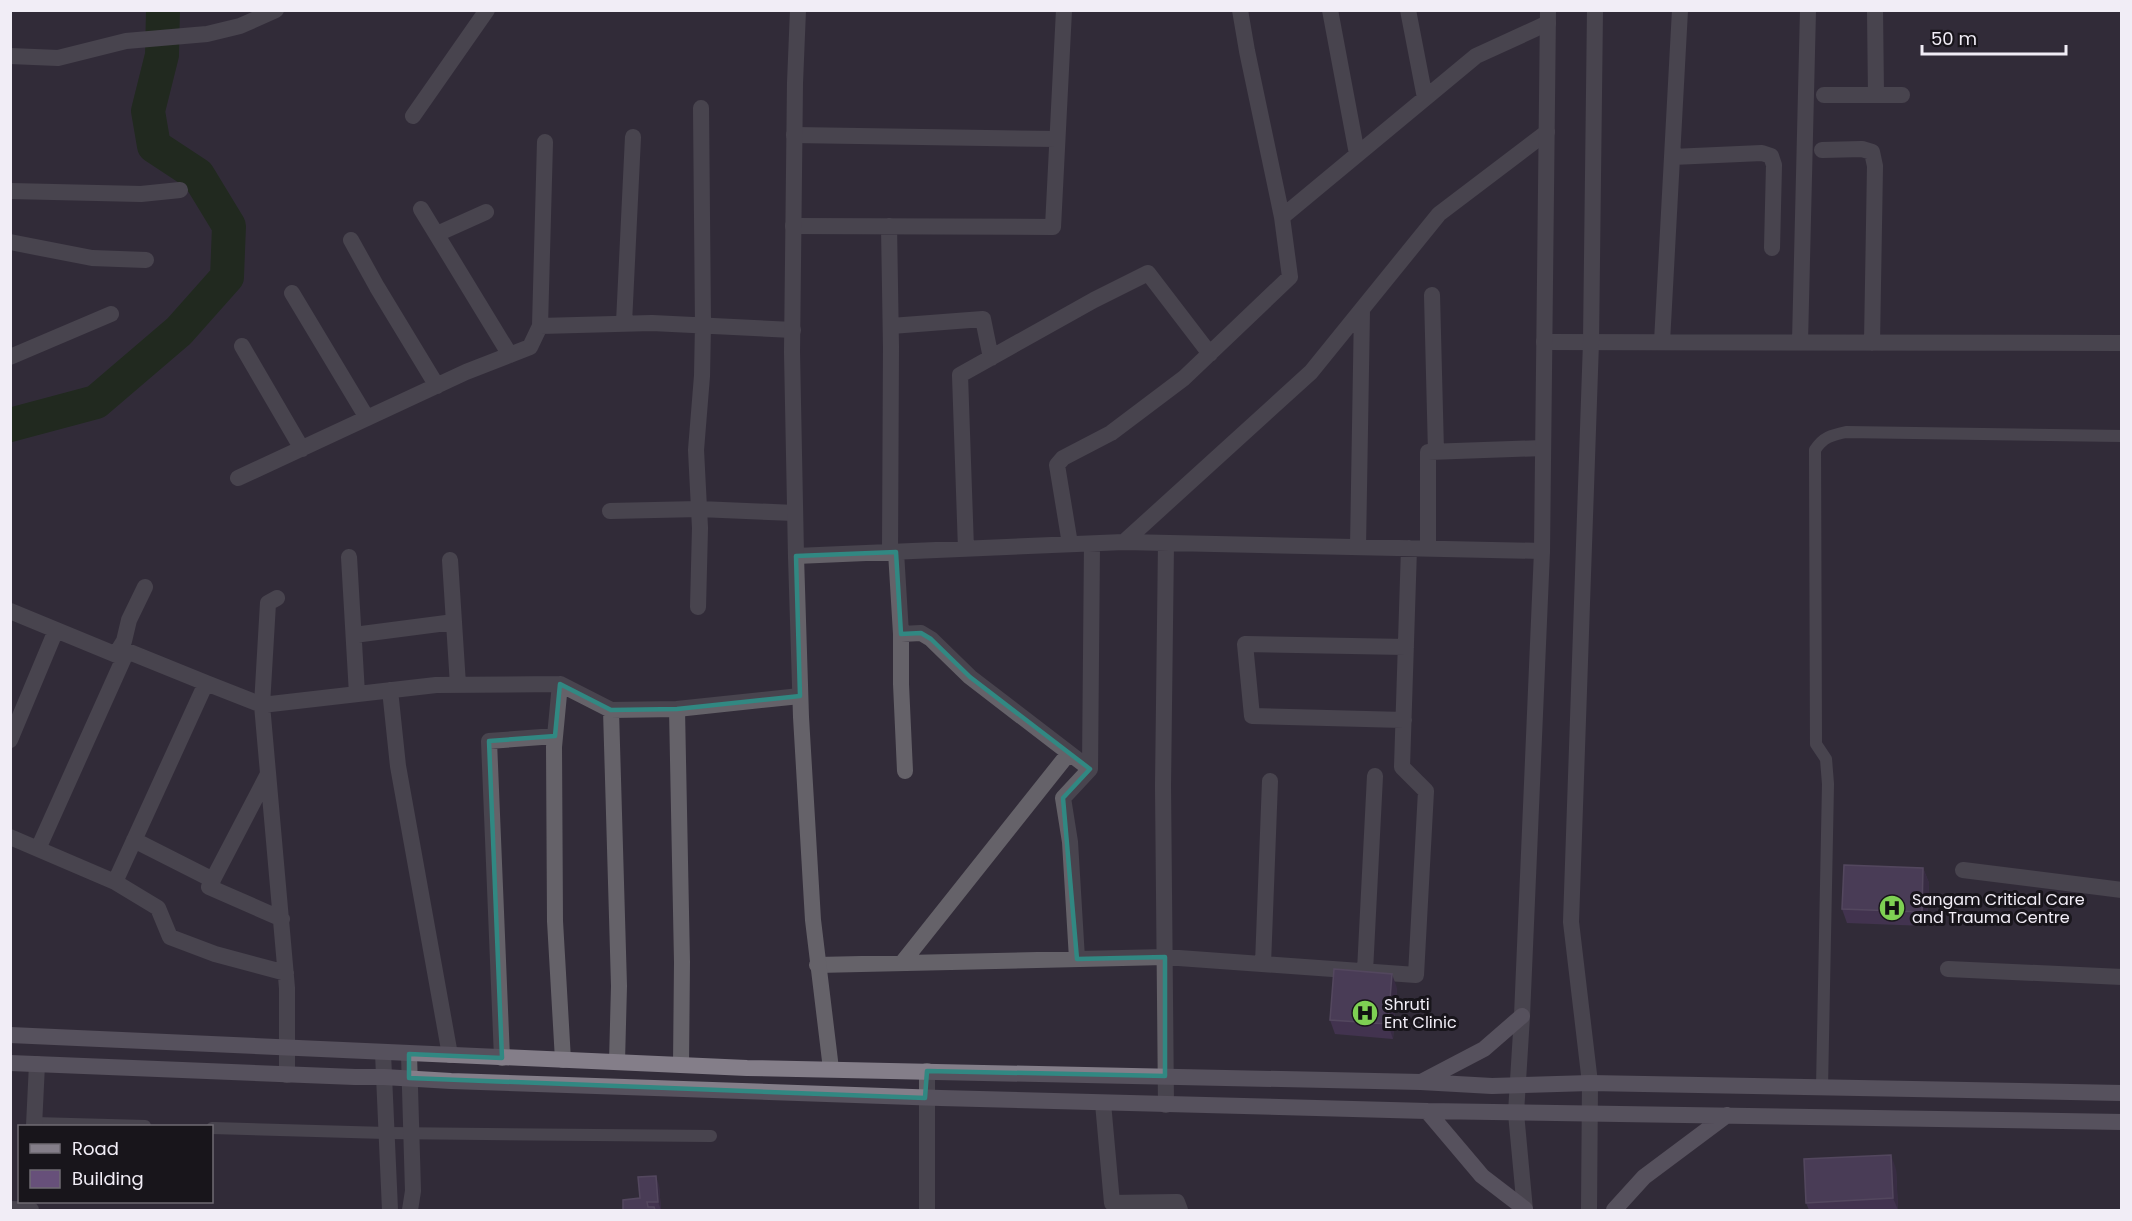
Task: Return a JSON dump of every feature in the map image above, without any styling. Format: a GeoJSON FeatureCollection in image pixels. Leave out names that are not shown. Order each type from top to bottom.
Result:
{"type":"FeatureCollection","features":[{"type":"Feature","properties":{"kind":"main road"},"geometry":{"type":"LineString","coordinates":[[1421,1082],[1484,1049],[1522,1016]]}},
{"type":"Feature","properties":{"kind":"main road"},"geometry":{"type":"LineString","coordinates":[[10,1035],[287,1049],[831,1070],[1421,1082],[1448,1085],[1590,1083],[2121,1093]]}},
{"type":"Feature","properties":{"kind":"main road"},"geometry":{"type":"LineString","coordinates":[[10,1063],[287,1075],[1166,1105],[2121,1122]]}},
{"type":"Feature","properties":{"kind":"main road"},"geometry":{"type":"LineString","coordinates":[[1427,1111],[1482,1176],[1525,1210]]}},
{"type":"Feature","properties":{"kind":"main road"},"geometry":{"type":"LineString","coordinates":[[1614,1210],[1644,1177],[1727,1115]]}},
{"type":"Feature","properties":{"kind":"street"},"geometry":{"type":"LineString","coordinates":[[10,56],[58,58],[126,41],[207,34],[240,26],[276,10]]}},
{"type":"Feature","properties":{"kind":"street"},"geometry":{"type":"LineString","coordinates":[[413,116],[487,10]]}},
{"type":"Feature","properties":{"kind":"street"},"geometry":{"type":"LineString","coordinates":[[798,10],[794,135],[793,330],[800,696],[817,965],[831,1070]]}},
{"type":"Feature","properties":{"kind":"street"},"geometry":{"type":"LineString","coordinates":[[794,226],[1053,226],[1064,10]]}},
{"type":"Feature","properties":{"kind":"street"},"geometry":{"type":"LineString","coordinates":[[1070,544],[1057,465],[1063,458],[1111,433],[1184,378],[1290,277],[1282,216],[1246,51],[1240,10]]}},
{"type":"Feature","properties":{"kind":"street"},"geometry":{"type":"LineString","coordinates":[[1330,10],[1357,154]]}},
{"type":"Feature","properties":{"kind":"street"},"geometry":{"type":"LineString","coordinates":[[1408,10],[1425,98]]}},
{"type":"Feature","properties":{"kind":"street"},"geometry":{"type":"LineString","coordinates":[[1590,1210],[1590,1083],[1571,922],[1591,342],[1595,10]]}},
{"type":"Feature","properties":{"kind":"street"},"geometry":{"type":"LineString","coordinates":[[1662,342],[1680,10]]}},
{"type":"Feature","properties":{"kind":"street"},"geometry":{"type":"LineString","coordinates":[[1800,342],[1808,10]]}},
{"type":"Feature","properties":{"kind":"street"},"geometry":{"type":"LineString","coordinates":[[1875,10],[1876,95]]}},
{"type":"Feature","properties":{"kind":"street"},"geometry":{"type":"LineString","coordinates":[[1282,216],[1476,56],[1548,17],[1542,551],[1516,1113],[1525,1210]]}},
{"type":"Feature","properties":{"kind":"street"},"geometry":{"type":"LineString","coordinates":[[1824,95],[1902,95]]}},
{"type":"Feature","properties":{"kind":"street"},"geometry":{"type":"LineString","coordinates":[[698,608],[699,509],[696,450],[702,376],[703,325],[701,108]]}},
{"type":"Feature","properties":{"kind":"street"},"geometry":{"type":"LineString","coordinates":[[1124,542],[1311,372],[1439,214],[1547,132]]}},
{"type":"Feature","properties":{"kind":"street"},"geometry":{"type":"LineString","coordinates":[[794,135],[1057,139]]}},
{"type":"Feature","properties":{"kind":"street"},"geometry":{"type":"LineString","coordinates":[[624,323],[633,138]]}},
{"type":"Feature","properties":{"kind":"street"},"geometry":{"type":"LineString","coordinates":[[238,478],[437,386],[530,347],[540,326],[546,142]]}},
{"type":"Feature","properties":{"kind":"street"},"geometry":{"type":"LineString","coordinates":[[1822,150],[1862,149],[1872,152],[1875,166],[1872,343]]}},
{"type":"Feature","properties":{"kind":"street"},"geometry":{"type":"LineString","coordinates":[[1672,157],[1762,153],[1771,156],[1774,165],[1772,248]]}},
{"type":"Feature","properties":{"kind":"street"},"geometry":{"type":"LineString","coordinates":[[10,191],[141,194],[180,190]]}},
{"type":"Feature","properties":{"kind":"street"},"geometry":{"type":"LineString","coordinates":[[421,209],[510,355]]}},
{"type":"Feature","properties":{"kind":"street"},"geometry":{"type":"LineString","coordinates":[[437,234],[486,212]]}},
{"type":"Feature","properties":{"kind":"street"},"geometry":{"type":"LineString","coordinates":[[889,226],[893,552],[901,634],[905,771]]}},
{"type":"Feature","properties":{"kind":"street"},"geometry":{"type":"LineString","coordinates":[[351,240],[437,386]]}},
{"type":"Feature","properties":{"kind":"street"},"geometry":{"type":"LineString","coordinates":[[10,242],[92,258],[146,260]]}},
{"type":"Feature","properties":{"kind":"street"},"geometry":{"type":"LineString","coordinates":[[966,549],[960,375],[1094,300],[1148,273],[1210,354]]}},
{"type":"Feature","properties":{"kind":"street"},"geometry":{"type":"LineString","coordinates":[[292,293],[367,418]]}},
{"type":"Feature","properties":{"kind":"street"},"geometry":{"type":"LineString","coordinates":[[1432,296],[1436,452]]}},
{"type":"Feature","properties":{"kind":"street"},"geometry":{"type":"LineString","coordinates":[[1358,547],[1362,309]]}},
{"type":"Feature","properties":{"kind":"street"},"geometry":{"type":"LineString","coordinates":[[10,357],[111,314]]}},
{"type":"Feature","properties":{"kind":"street"},"geometry":{"type":"LineString","coordinates":[[891,326],[983,319],[991,358]]}},
{"type":"Feature","properties":{"kind":"street"},"geometry":{"type":"LineString","coordinates":[[540,326],[624,323],[793,330]]}},
{"type":"Feature","properties":{"kind":"street"},"geometry":{"type":"LineString","coordinates":[[1544,342],[2121,343]]}},
{"type":"Feature","properties":{"kind":"street"},"geometry":{"type":"LineString","coordinates":[[242,346],[302,449]]}},
{"type":"Feature","properties":{"kind":"street"},"geometry":{"type":"LineString","coordinates":[[1428,548],[1428,452],[1543,448]]}},
{"type":"Feature","properties":{"kind":"street"},"geometry":{"type":"LineString","coordinates":[[610,511],[699,509],[795,513]]}},
{"type":"Feature","properties":{"kind":"street"},"geometry":{"type":"LineString","coordinates":[[796,556],[1124,542],[1542,551]]}},
{"type":"Feature","properties":{"kind":"street"},"geometry":{"type":"LineString","coordinates":[[1166,1105],[1163,786],[1167,543]]}},
{"type":"Feature","properties":{"kind":"street"},"geometry":{"type":"LineString","coordinates":[[1077,959],[1070,842],[1063,798],[1090,769],[1092,544]]}},
{"type":"Feature","properties":{"kind":"street"},"geometry":{"type":"LineString","coordinates":[[817,965],[1165,957],[1416,975],[1426,791],[1402,767],[1409,548]]}},
{"type":"Feature","properties":{"kind":"street"},"geometry":{"type":"LineString","coordinates":[[349,557],[357,694]]}},
{"type":"Feature","properties":{"kind":"street"},"geometry":{"type":"LineString","coordinates":[[450,560],[458,685]]}},
{"type":"Feature","properties":{"kind":"street"},"geometry":{"type":"LineString","coordinates":[[38,849],[120,656],[129,620],[145,587]]}},
{"type":"Feature","properties":{"kind":"street"},"geometry":{"type":"LineString","coordinates":[[277,598],[268,603],[262,705],[286,973],[287,1075]]}},
{"type":"Feature","properties":{"kind":"street"},"geometry":{"type":"LineString","coordinates":[[10,611],[120,656]]}},
{"type":"Feature","properties":{"kind":"street"},"geometry":{"type":"LineString","coordinates":[[354,635],[454,622]]}},
{"type":"Feature","properties":{"kind":"street"},"geometry":{"type":"LineString","coordinates":[[10,740],[56,630]]}},
{"type":"Feature","properties":{"kind":"street"},"geometry":{"type":"LineString","coordinates":[[901,634],[921,633],[931,639],[970,677],[1090,769]]}},
{"type":"Feature","properties":{"kind":"street"},"geometry":{"type":"LineString","coordinates":[[1404,720],[1252,716],[1245,644],[1406,647]]}},
{"type":"Feature","properties":{"kind":"street"},"geometry":{"type":"LineString","coordinates":[[120,656],[127,651],[262,705],[390,690],[458,685],[560,684],[611,710],[677,709],[800,696]]}},
{"type":"Feature","properties":{"kind":"street"},"geometry":{"type":"LineString","coordinates":[[115,882],[206,683]]}},
{"type":"Feature","properties":{"kind":"street"},"geometry":{"type":"LineString","coordinates":[[560,684],[555,736],[555,921],[563,1060]]}},
{"type":"Feature","properties":{"kind":"street"},"geometry":{"type":"LineString","coordinates":[[390,690],[398,766],[450,1055]]}},
{"type":"Feature","properties":{"kind":"street"},"geometry":{"type":"LineString","coordinates":[[677,709],[682,962],[681,1065]]}},
{"type":"Feature","properties":{"kind":"street"},"geometry":{"type":"LineString","coordinates":[[611,710],[619,986],[617,1062]]}},
{"type":"Feature","properties":{"kind":"street"},"geometry":{"type":"LineString","coordinates":[[501,1058],[489,741],[555,736]]}},
{"type":"Feature","properties":{"kind":"street"},"geometry":{"type":"LineString","coordinates":[[903,963],[1069,753]]}},
{"type":"Feature","properties":{"kind":"street"},"geometry":{"type":"LineString","coordinates":[[269,773],[209,887],[282,919]]}},
{"type":"Feature","properties":{"kind":"street"},"geometry":{"type":"LineString","coordinates":[[1365,971],[1375,776]]}},
{"type":"Feature","properties":{"kind":"street"},"geometry":{"type":"LineString","coordinates":[[1263,964],[1270,781]]}},
{"type":"Feature","properties":{"kind":"street"},"geometry":{"type":"LineString","coordinates":[[10,837],[115,882],[158,908],[170,937],[215,954],[286,973]]}},
{"type":"Feature","properties":{"kind":"street"},"geometry":{"type":"LineString","coordinates":[[134,840],[213,880]]}},
{"type":"Feature","properties":{"kind":"street"},"geometry":{"type":"LineString","coordinates":[[1963,870],[2121,890]]}},
{"type":"Feature","properties":{"kind":"street"},"geometry":{"type":"LineString","coordinates":[[1948,969],[2121,977]]}},
{"type":"Feature","properties":{"kind":"street"},"geometry":{"type":"LineString","coordinates":[[383,1053],[390,1210]]}},
{"type":"Feature","properties":{"kind":"street"},"geometry":{"type":"LineString","coordinates":[[409,1054],[413,1191],[410,1210]]}},
{"type":"Feature","properties":{"kind":"street"},"geometry":{"type":"LineString","coordinates":[[34,1125],[36,1064]]}},
{"type":"Feature","properties":{"kind":"street"},"geometry":{"type":"LineString","coordinates":[[927,1071],[925,1098],[927,1210]]}},
{"type":"Feature","properties":{"kind":"street"},"geometry":{"type":"LineString","coordinates":[[1104,1103],[1112,1203],[1177,1202],[1180,1210]]}},
{"type":"Feature","properties":{"kind":"street"},"geometry":{"type":"LineString","coordinates":[[10,1209],[31,1207]]}},
{"type":"Feature","properties":{"kind":"lane"},"geometry":{"type":"LineString","coordinates":[[1822,1088],[1828,783],[1826,759],[1816,744],[1815,450],[1820,441],[1828,436],[1846,432],[2121,436]]}},
{"type":"Feature","properties":{"kind":"lane"},"geometry":{"type":"LineString","coordinates":[[213,1128],[386,1133],[711,1136]]}},
{"type":"Feature","properties":{"kind":"highlighted area"},"geometry":{"type":"Polygon","coordinates":[[[896,552],[901,634],[921,633],[931,639],[970,677],[1090,769],[1063,798],[1077,959],[1165,957],[1165,1076],[927,1071],[925,1098],[409,1078],[409,1054],[502,1058],[489,741],[555,736],[560,684],[611,710],[677,709],[800,696],[796,556],[896,552]]]}},
{"type":"Feature","properties":{"kind":"building"},"geometry":{"type":"Polygon","coordinates":[[[1844,865],[1923,868],[1922,912],[1842,909],[1844,865]]]}},
{"type":"Feature","properties":{"kind":"building"},"geometry":{"type":"Polygon","coordinates":[[[1334,969],[1392,974],[1388,1024],[1330,1020],[1334,969]]]}},
{"type":"Feature","properties":{"kind":"building"},"geometry":{"type":"Polygon","coordinates":[[[1891,1155],[1893,1198],[1806,1203],[1804,1159],[1891,1155]]]}},
{"type":"Feature","properties":{"kind":"building"},"geometry":{"type":"Polygon","coordinates":[[[656,1176],[658,1202],[647,1202],[648,1207],[654,1207],[655,1210],[623,1210],[623,1200],[640,1198],[638,1177],[656,1176]]]}},
{"type":"Feature","properties":{"kind":"waterway"},"geometry":{"type":"LineString","coordinates":[[10,425],[96,402],[179,331],[227,277],[229,226],[198,175],[154,146],[148,111],[162,55],[163,10]]}},
{"type":"Feature","properties":{"kind":"place","name":"Sangam Critical Care and Trauma Centre"},"geometry":{"type":"Point","coordinates":[1892,908]}},
{"type":"Feature","properties":{"kind":"place","name":"Shruti Ent Clinic"},"geometry":{"type":"Point","coordinates":[1365,1013]}}]}
